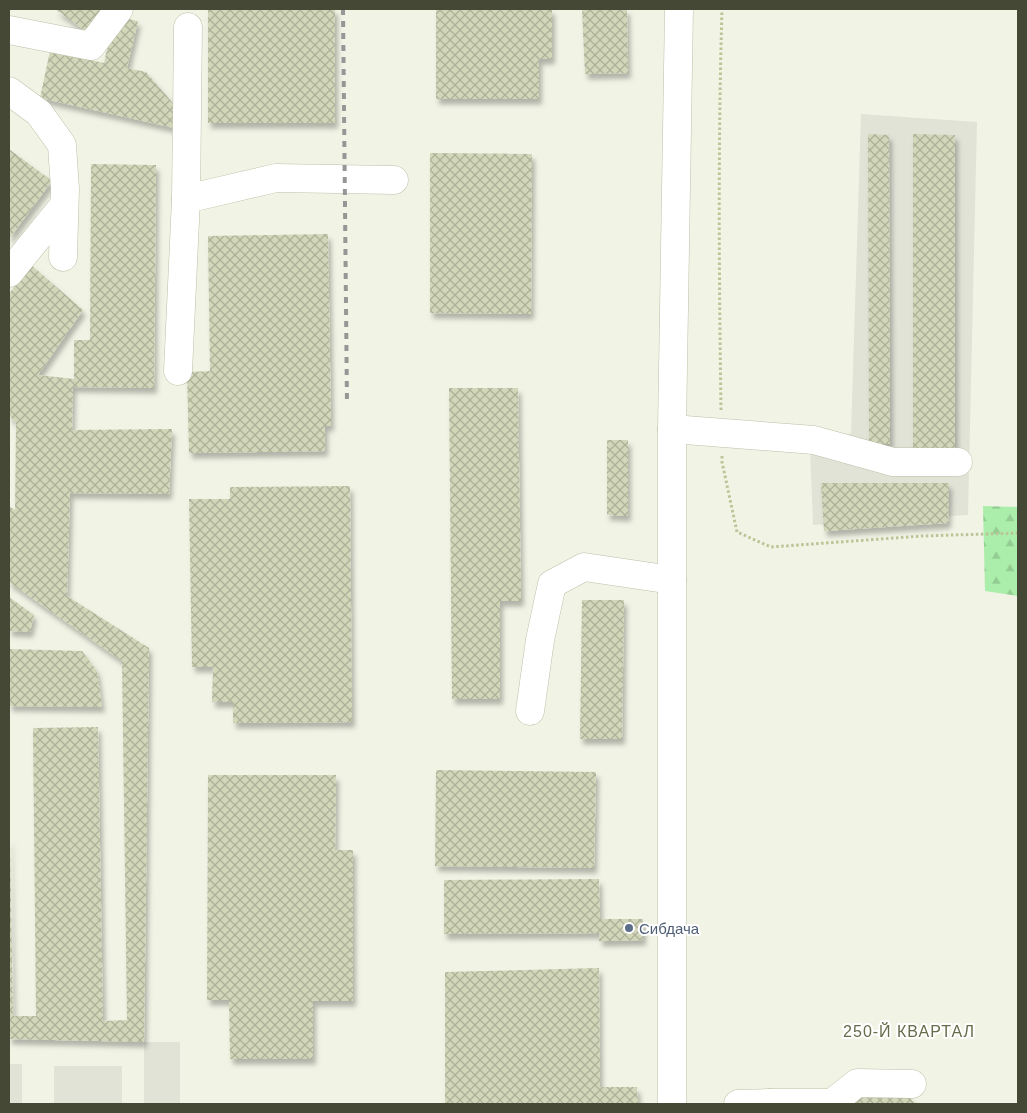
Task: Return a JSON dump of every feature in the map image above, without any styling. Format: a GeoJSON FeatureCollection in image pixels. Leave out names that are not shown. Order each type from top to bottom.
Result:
{"type":"FeatureCollection","features":[{"type":"Feature","properties":{"kind":"street"},"geometry":{"type":"LineString","coordinates":[[9,13],[12,9]]}},
{"type":"Feature","properties":{"kind":"street"},"geometry":{"type":"LineString","coordinates":[[9,30],[91,46],[119,9]]}},
{"type":"Feature","properties":{"kind":"street"},"geometry":{"type":"LineString","coordinates":[[672,1104],[672,429],[679,9]]}},
{"type":"Feature","properties":{"kind":"street"},"geometry":{"type":"LineString","coordinates":[[178,371],[186,199],[188,27]]}},
{"type":"Feature","properties":{"kind":"street"},"geometry":{"type":"LineString","coordinates":[[9,91],[39,113],[62,145],[65,189],[63,257]]}},
{"type":"Feature","properties":{"kind":"street"},"geometry":{"type":"LineString","coordinates":[[186,199],[276,178],[394,180]]}},
{"type":"Feature","properties":{"kind":"street"},"geometry":{"type":"LineString","coordinates":[[9,273],[64,205]]}},
{"type":"Feature","properties":{"kind":"street"},"geometry":{"type":"LineString","coordinates":[[672,429],[814,440],[893,462],[958,462]]}},
{"type":"Feature","properties":{"kind":"street"},"geometry":{"type":"LineString","coordinates":[[530,711],[540,640],[552,584],[584,567],[672,580]]}},
{"type":"Feature","properties":{"kind":"street"},"geometry":{"type":"LineString","coordinates":[[738,1104],[832,1103],[857,1083],[912,1084]]}},
{"type":"Feature","properties":{"kind":"path"},"geometry":{"type":"LineString","coordinates":[[722,9],[719,272],[721,432],[722,462],[737,532],[771,547],[922,536],[1018,533]]}},
{"type":"Feature","properties":{"kind":"shaded area"},"geometry":{"type":"Polygon","coordinates":[[[861,114],[977,122],[968,515],[813,525],[810,448],[851,433],[861,114]]]}},
{"type":"Feature","properties":{"kind":"shaded area"},"geometry":{"type":"Polygon","coordinates":[[[144,1042],[180,1042],[180,1104],[144,1104],[144,1042]]]}},
{"type":"Feature","properties":{"kind":"shaded area"},"geometry":{"type":"Polygon","coordinates":[[[9,1064],[22,1064],[22,1104],[9,1104],[9,1064]]]}},
{"type":"Feature","properties":{"kind":"shaded area"},"geometry":{"type":"Polygon","coordinates":[[[54,1066],[122,1066],[122,1104],[54,1104],[54,1066]]]}},
{"type":"Feature","properties":{"kind":"green space"},"geometry":{"type":"Polygon","coordinates":[[[983,506],[1018,507],[1018,596],[985,591],[983,506]]]}},
{"type":"Feature","properties":{"kind":"building"},"geometry":{"type":"Polygon","coordinates":[[[55,9],[110,9],[91,35],[55,9]]]}},
{"type":"Feature","properties":{"kind":"building"},"geometry":{"type":"Polygon","coordinates":[[[208,9],[335,9],[335,123],[208,123],[208,9]]]}},
{"type":"Feature","properties":{"kind":"building"},"geometry":{"type":"Polygon","coordinates":[[[436,9],[552,9],[552,59],[539,59],[539,99],[436,99],[436,9]]]}},
{"type":"Feature","properties":{"kind":"building"},"geometry":{"type":"Polygon","coordinates":[[[582,9],[627,9],[628,73],[585,74],[582,9]]]}},
{"type":"Feature","properties":{"kind":"building"},"geometry":{"type":"Polygon","coordinates":[[[114,16],[138,21],[127,68],[146,72],[178,109],[174,128],[40,98],[50,51],[104,63],[114,16]]]}},
{"type":"Feature","properties":{"kind":"building"},"geometry":{"type":"Polygon","coordinates":[[[868,134],[889,135],[890,444],[869,444],[868,134]]]}},
{"type":"Feature","properties":{"kind":"building"},"geometry":{"type":"Polygon","coordinates":[[[913,134],[955,135],[955,455],[913,454],[913,134]]]}},
{"type":"Feature","properties":{"kind":"building"},"geometry":{"type":"Polygon","coordinates":[[[9,149],[52,181],[9,239],[9,149]]]}},
{"type":"Feature","properties":{"kind":"building"},"geometry":{"type":"Polygon","coordinates":[[[430,153],[532,154],[531,314],[430,313],[430,153]]]}},
{"type":"Feature","properties":{"kind":"building"},"geometry":{"type":"Polygon","coordinates":[[[91,164],[156,165],[154,388],[73,387],[72,430],[172,429],[169,494],[70,493],[67,596],[149,648],[144,1042],[9,1039],[9,840],[13,1016],[36,1016],[33,728],[98,727],[103,1021],[127,1020],[122,661],[9,582],[9,506],[15,510],[16,423],[9,415],[9,294],[30,264],[83,310],[38,375],[74,379],[74,340],[90,340],[91,164]]]}},
{"type":"Feature","properties":{"kind":"building"},"geometry":{"type":"Polygon","coordinates":[[[328,234],[331,426],[325,426],[325,451],[189,453],[187,372],[210,371],[208,236],[328,234]]]}},
{"type":"Feature","properties":{"kind":"building"},"geometry":{"type":"Polygon","coordinates":[[[449,388],[518,388],[521,601],[500,601],[500,699],[452,699],[449,388]]]}},
{"type":"Feature","properties":{"kind":"building"},"geometry":{"type":"Polygon","coordinates":[[[607,440],[628,440],[628,516],[607,515],[607,440]]]}},
{"type":"Feature","properties":{"kind":"building"},"geometry":{"type":"Polygon","coordinates":[[[821,483],[949,483],[948,523],[824,531],[821,483]]]}},
{"type":"Feature","properties":{"kind":"building"},"geometry":{"type":"Polygon","coordinates":[[[350,486],[352,722],[233,723],[233,702],[212,702],[213,667],[192,667],[189,499],[230,499],[230,487],[350,486]]]}},
{"type":"Feature","properties":{"kind":"building"},"geometry":{"type":"Polygon","coordinates":[[[9,597],[34,615],[30,632],[9,631],[9,597]]]}},
{"type":"Feature","properties":{"kind":"building"},"geometry":{"type":"Polygon","coordinates":[[[582,600],[624,600],[622,739],[580,739],[582,600]]]}},
{"type":"Feature","properties":{"kind":"building"},"geometry":{"type":"Polygon","coordinates":[[[9,649],[82,651],[97,671],[102,707],[9,706],[9,649]]]}},
{"type":"Feature","properties":{"kind":"building"},"geometry":{"type":"Polygon","coordinates":[[[436,770],[596,772],[594,868],[435,866],[436,770]]]}},
{"type":"Feature","properties":{"kind":"building"},"geometry":{"type":"Polygon","coordinates":[[[208,775],[336,775],[335,850],[353,850],[353,1001],[313,1001],[313,1059],[230,1059],[229,1000],[207,1000],[208,775]]]}},
{"type":"Feature","properties":{"kind":"building"},"geometry":{"type":"Polygon","coordinates":[[[599,879],[600,919],[643,919],[643,940],[599,941],[600,933],[444,934],[444,880],[599,879]]]}},
{"type":"Feature","properties":{"kind":"building"},"geometry":{"type":"Polygon","coordinates":[[[599,968],[600,1087],[637,1087],[638,1104],[445,1104],[445,972],[599,968]]]}},
{"type":"Feature","properties":{"kind":"building"},"geometry":{"type":"Polygon","coordinates":[[[854,1091],[903,1091],[916,1104],[854,1104],[854,1091]]]}},
{"type":"Feature","properties":{"kind":"railway"},"geometry":{"type":"LineString","coordinates":[[343,9],[347,404]]}},
{"type":"Feature","properties":{"kind":"place","name":"Сибдача"},"geometry":{"type":"Point","coordinates":[629,928]}},
{"type":"Feature","properties":{"kind":"district","name":"250-Й КВАРТАЛ"},"geometry":{"type":"Point","coordinates":[909,1031]}}]}
